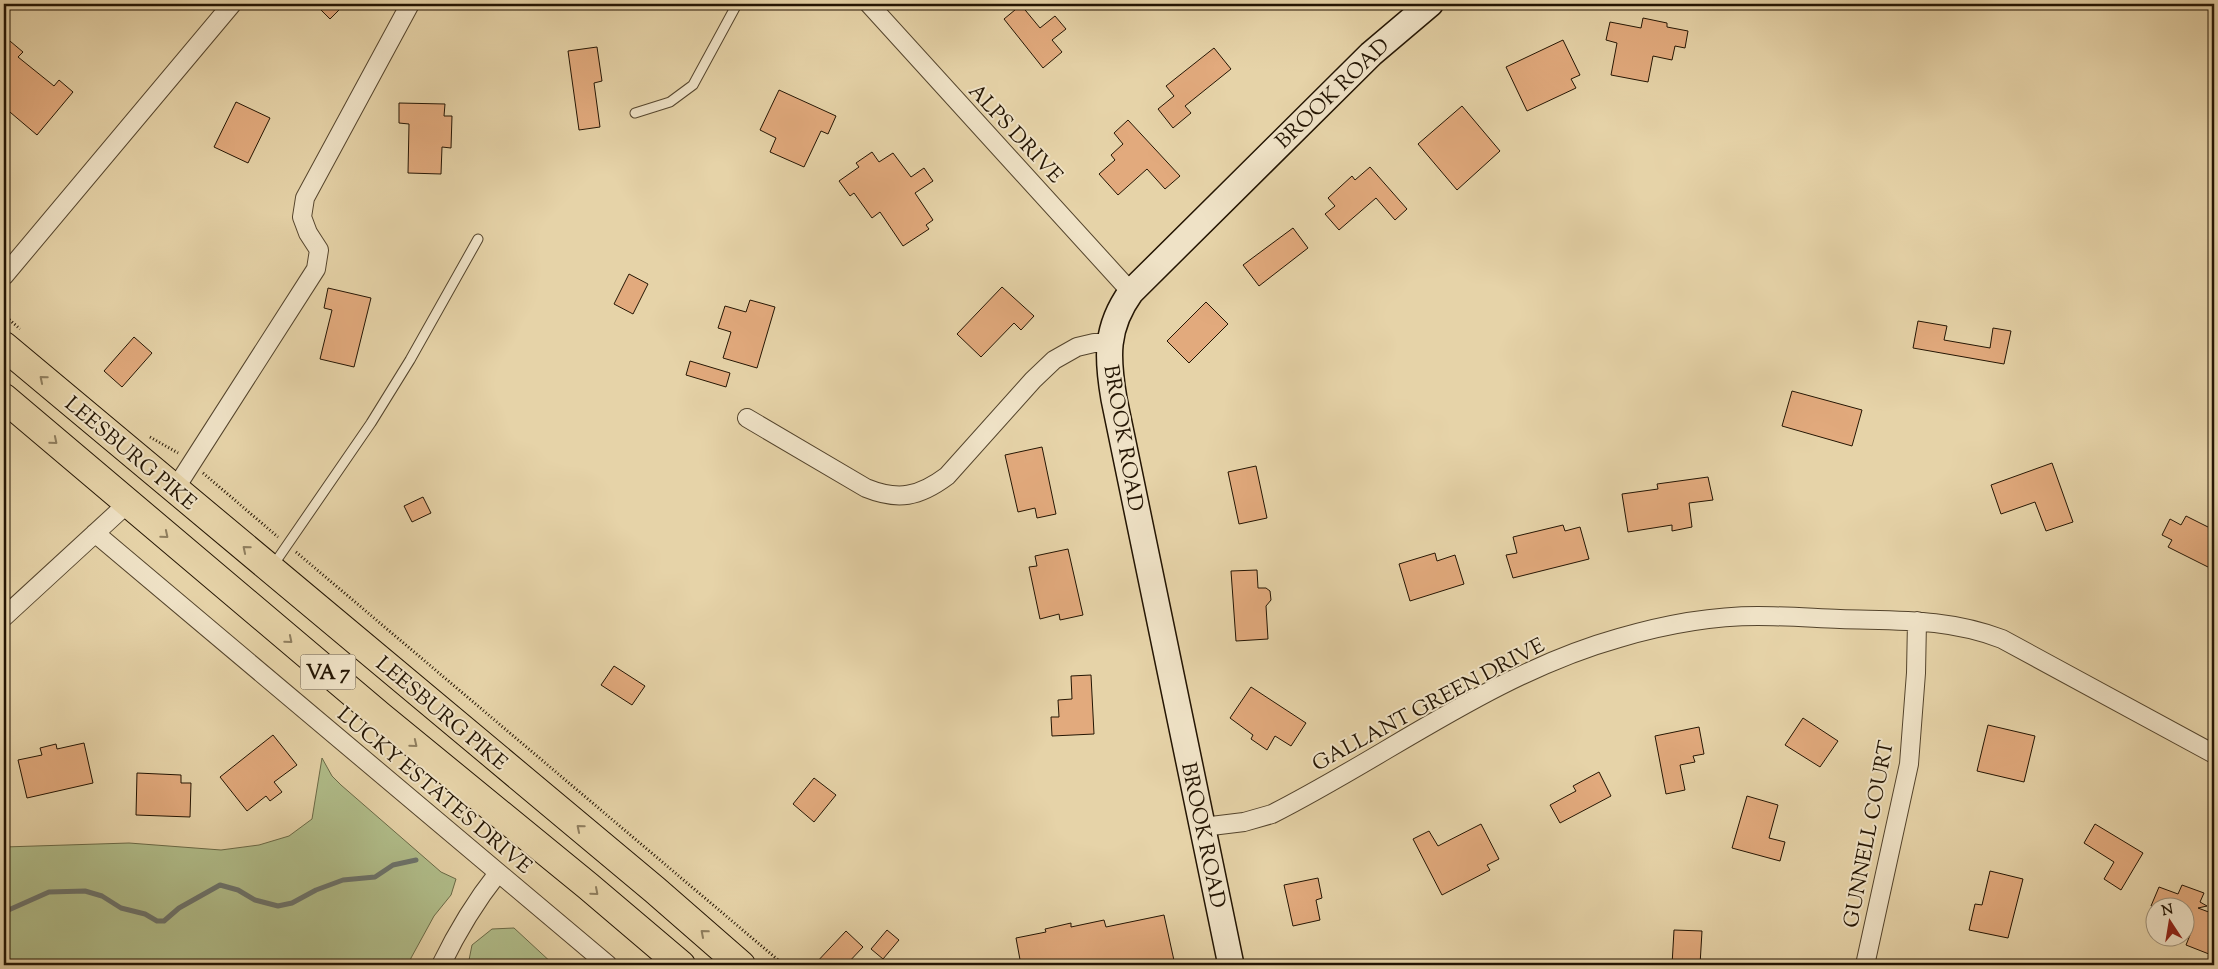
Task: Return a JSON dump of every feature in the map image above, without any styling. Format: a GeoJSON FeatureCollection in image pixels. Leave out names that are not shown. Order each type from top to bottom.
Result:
{"type":"FeatureCollection","features":[{"type":"Feature","properties":{"kind":"highway","name":"LEESBURG PIKE"},"geometry":{"type":"LineString","coordinates":[[13,339],[175,489],[655,890],[741,965]]}},
{"type":"Feature","properties":{"kind":"highway","name":"LEESBURG PIKE"},"geometry":{"type":"LineString","coordinates":[[4,398],[380,716],[588,886],[681,965]]}},
{"type":"Feature","properties":{"kind":"highway"},"geometry":{"type":"LineString","coordinates":[[128,503],[146,495],[156,496],[342,653],[364,664],[391,670]]}},
{"type":"Feature","properties":{"kind":"street"},"geometry":{"type":"LineString","coordinates":[[4,276],[232,4]]}},
{"type":"Feature","properties":{"kind":"street"},"geometry":{"type":"LineString","coordinates":[[175,489],[316,269],[318,250],[308,234],[302,217],[305,198],[410,4]]}},
{"type":"Feature","properties":{"kind":"street","name":"ALPS DRIVE"},"geometry":{"type":"LineString","coordinates":[[869,4],[884,23],[1131,292]]}},
{"type":"Feature","properties":{"kind":"street","name":"BROOK ROAD"},"geometry":{"type":"LineString","coordinates":[[1231,965],[1114,399],[1108,364],[1109,343],[1114,322],[1131,292],[1371,54],[1426,5]]}},
{"type":"Feature","properties":{"kind":"street"},"geometry":{"type":"LineString","coordinates":[[747,418],[866,488],[881,494],[897,496],[914,494],[933,486],[947,476],[1033,380],[1054,360],[1077,347],[1094,343],[1109,343]]}},
{"type":"Feature","properties":{"kind":"street"},"geometry":{"type":"LineString","coordinates":[[4,617],[128,503]]}},
{"type":"Feature","properties":{"kind":"street","name":"LUCKY ESTATES DRIVE"},"geometry":{"type":"LineString","coordinates":[[96,533],[608,965]]}},
{"type":"Feature","properties":{"kind":"street","name":"GALLANT GREEN DRIVE"},"geometry":{"type":"LineString","coordinates":[[1204,827],[1238,824],[1272,814],[1526,673],[1571,654],[1619,638],[1698,622],[1756,616],[1917,622],[1949,624],[1976,629],[2002,639],[2214,754]]}},
{"type":"Feature","properties":{"kind":"street","name":"GUNNELL COURT"},"geometry":{"type":"LineString","coordinates":[[1865,965],[1909,764],[1916,672],[1917,622]]}},
{"type":"Feature","properties":{"kind":"street"},"geometry":{"type":"LineString","coordinates":[[441,965],[457,932],[475,903],[498,873]]}},
{"type":"Feature","properties":{"kind":"lane"},"geometry":{"type":"LineString","coordinates":[[635,113],[670,102],[693,85],[737,4]]}},
{"type":"Feature","properties":{"kind":"lane"},"geometry":{"type":"LineString","coordinates":[[271,570],[376,416],[410,360],[478,238]]}},
{"type":"Feature","properties":{"kind":"path"},"geometry":{"type":"LineString","coordinates":[[4,315],[13,339]]}},
{"type":"Feature","properties":{"kind":"path"},"geometry":{"type":"LineString","coordinates":[[145,433],[171,448],[192,464],[784,965]]}},
{"type":"Feature","properties":{"kind":"green space"},"geometry":{"type":"Polygon","coordinates":[[[322,758],[332,776],[341,785],[441,872],[456,879],[451,895],[434,916],[409,965],[4,965],[4,847],[129,843],[221,850],[259,845],[289,836],[312,819],[322,758]]]}},
{"type":"Feature","properties":{"kind":"green space"},"geometry":{"type":"Polygon","coordinates":[[[514,928],[554,965],[468,965],[472,945],[492,929],[514,928]]]}},
{"type":"Feature","properties":{"kind":"building"},"geometry":{"type":"Polygon","coordinates":[[[315,4],[345,4],[330,19],[315,4]]]}},
{"type":"Feature","properties":{"kind":"building"},"geometry":{"type":"Polygon","coordinates":[[[1021,5],[1040,28],[1055,16],[1066,29],[1052,40],[1062,52],[1043,68],[1004,19],[1021,5]]]}},
{"type":"Feature","properties":{"kind":"building"},"geometry":{"type":"Polygon","coordinates":[[[1643,18],[1667,23],[1667,27],[1688,31],[1685,48],[1675,46],[1672,60],[1653,56],[1648,82],[1611,75],[1617,43],[1606,40],[1610,22],[1641,28],[1643,18]]]}},
{"type":"Feature","properties":{"kind":"building"},"geometry":{"type":"Polygon","coordinates":[[[4,36],[23,52],[18,57],[54,86],[59,80],[73,92],[37,135],[4,107],[4,36]]]}},
{"type":"Feature","properties":{"kind":"building"},"geometry":{"type":"Polygon","coordinates":[[[1563,40],[1580,75],[1571,79],[1576,88],[1527,111],[1506,67],[1563,40]]]}},
{"type":"Feature","properties":{"kind":"building"},"geometry":{"type":"Polygon","coordinates":[[[597,47],[602,81],[594,83],[600,127],[579,130],[568,51],[597,47]]]}},
{"type":"Feature","properties":{"kind":"building"},"geometry":{"type":"Polygon","coordinates":[[[1214,48],[1231,69],[1185,106],[1191,113],[1173,128],[1158,109],[1174,96],[1166,86],[1214,48]]]}},
{"type":"Feature","properties":{"kind":"building"},"geometry":{"type":"Polygon","coordinates":[[[779,90],[836,116],[828,134],[821,131],[804,167],[770,152],[776,138],[760,130],[779,90]]]}},
{"type":"Feature","properties":{"kind":"building"},"geometry":{"type":"Polygon","coordinates":[[[236,102],[270,118],[248,163],[214,147],[236,102]]]}},
{"type":"Feature","properties":{"kind":"building"},"geometry":{"type":"Polygon","coordinates":[[[399,103],[445,104],[444,116],[452,116],[451,148],[442,147],[441,174],[408,173],[409,124],[399,123],[399,103]]]}},
{"type":"Feature","properties":{"kind":"building"},"geometry":{"type":"Polygon","coordinates":[[[1462,106],[1500,151],[1457,190],[1418,144],[1462,106]]]}},
{"type":"Feature","properties":{"kind":"building"},"geometry":{"type":"Polygon","coordinates":[[[1128,120],[1180,176],[1165,189],[1147,169],[1118,195],[1099,174],[1115,160],[1111,155],[1123,144],[1114,133],[1128,120]]]}},
{"type":"Feature","properties":{"kind":"building"},"geometry":{"type":"Polygon","coordinates":[[[872,152],[879,162],[893,153],[911,177],[924,168],[933,181],[915,193],[933,220],[926,225],[929,229],[903,246],[880,212],[872,218],[854,193],[850,196],[839,181],[859,167],[856,163],[872,152]]]}},
{"type":"Feature","properties":{"kind":"building"},"geometry":{"type":"Polygon","coordinates":[[[1370,167],[1407,209],[1395,220],[1376,198],[1339,230],[1325,214],[1335,206],[1328,198],[1352,176],[1355,180],[1370,167]]]}},
{"type":"Feature","properties":{"kind":"building"},"geometry":{"type":"Polygon","coordinates":[[[1293,228],[1308,248],[1259,286],[1243,265],[1293,228]]]}},
{"type":"Feature","properties":{"kind":"building"},"geometry":{"type":"Polygon","coordinates":[[[629,274],[648,284],[633,314],[614,304],[629,274]]]}},
{"type":"Feature","properties":{"kind":"building"},"geometry":{"type":"Polygon","coordinates":[[[1002,287],[1034,316],[1021,330],[1014,323],[981,357],[957,334],[1002,287]]]}},
{"type":"Feature","properties":{"kind":"building"},"geometry":{"type":"Polygon","coordinates":[[[328,288],[371,298],[354,367],[320,359],[332,310],[324,308],[328,288]]]}},
{"type":"Feature","properties":{"kind":"building"},"geometry":{"type":"Polygon","coordinates":[[[750,300],[775,307],[757,368],[723,358],[731,332],[718,328],[725,306],[746,312],[750,300]]]}},
{"type":"Feature","properties":{"kind":"building"},"geometry":{"type":"Polygon","coordinates":[[[1206,302],[1228,324],[1189,363],[1167,341],[1206,302]]]}},
{"type":"Feature","properties":{"kind":"building"},"geometry":{"type":"Polygon","coordinates":[[[1918,321],[1947,326],[1944,340],[1990,348],[1993,328],[2011,331],[2004,364],[1913,348],[1918,321]]]}},
{"type":"Feature","properties":{"kind":"building"},"geometry":{"type":"Polygon","coordinates":[[[134,337],[152,353],[122,387],[104,371],[134,337]]]}},
{"type":"Feature","properties":{"kind":"building"},"geometry":{"type":"Polygon","coordinates":[[[690,361],[730,373],[726,387],[686,375],[690,361]]]}},
{"type":"Feature","properties":{"kind":"building"},"geometry":{"type":"Polygon","coordinates":[[[1792,391],[1862,410],[1852,446],[1782,426],[1792,391]]]}},
{"type":"Feature","properties":{"kind":"building"},"geometry":{"type":"Polygon","coordinates":[[[1042,447],[1056,514],[1037,518],[1035,508],[1018,512],[1005,455],[1042,447]]]}},
{"type":"Feature","properties":{"kind":"building"},"geometry":{"type":"Polygon","coordinates":[[[2052,463],[2073,522],[2046,531],[2035,502],[2001,514],[1991,485],[2052,463]]]}},
{"type":"Feature","properties":{"kind":"building"},"geometry":{"type":"Polygon","coordinates":[[[1256,466],[1267,518],[1239,524],[1228,472],[1256,466]]]}},
{"type":"Feature","properties":{"kind":"building"},"geometry":{"type":"Polygon","coordinates":[[[1708,477],[1713,500],[1689,503],[1692,527],[1672,531],[1672,525],[1628,532],[1622,494],[1658,489],[1657,484],[1708,477]]]}},
{"type":"Feature","properties":{"kind":"building"},"geometry":{"type":"Polygon","coordinates":[[[423,497],[431,513],[412,522],[404,506],[423,497]]]}},
{"type":"Feature","properties":{"kind":"building"},"geometry":{"type":"Polygon","coordinates":[[[2186,516],[2214,530],[2214,570],[2168,547],[2172,540],[2162,535],[2170,519],[2181,525],[2186,516]]]}},
{"type":"Feature","properties":{"kind":"building"},"geometry":{"type":"Polygon","coordinates":[[[1563,525],[1565,531],[1580,527],[1589,559],[1513,578],[1506,555],[1517,553],[1513,537],[1563,525]]]}},
{"type":"Feature","properties":{"kind":"building"},"geometry":{"type":"Polygon","coordinates":[[[1068,549],[1083,615],[1060,620],[1059,614],[1040,619],[1029,567],[1037,566],[1035,556],[1068,549]]]}},
{"type":"Feature","properties":{"kind":"building"},"geometry":{"type":"Polygon","coordinates":[[[1435,553],[1437,561],[1455,555],[1464,584],[1410,601],[1399,564],[1435,553]]]}},
{"type":"Feature","properties":{"kind":"building"},"geometry":{"type":"Polygon","coordinates":[[[1257,570],[1258,588],[1266,588],[1270,591],[1271,600],[1266,606],[1268,639],[1236,641],[1231,571],[1257,570]]]}},
{"type":"Feature","properties":{"kind":"building"},"geometry":{"type":"Polygon","coordinates":[[[614,666],[645,686],[632,705],[601,685],[614,666]]]}},
{"type":"Feature","properties":{"kind":"building"},"geometry":{"type":"Polygon","coordinates":[[[1091,675],[1094,734],[1052,736],[1051,717],[1059,717],[1058,700],[1072,699],[1071,676],[1091,675]]]}},
{"type":"Feature","properties":{"kind":"building"},"geometry":{"type":"Polygon","coordinates":[[[1251,687],[1306,723],[1291,746],[1275,736],[1267,750],[1251,739],[1253,735],[1230,718],[1251,687]]]}},
{"type":"Feature","properties":{"kind":"building"},"geometry":{"type":"Polygon","coordinates":[[[1803,718],[1838,741],[1820,767],[1785,745],[1803,718]]]}},
{"type":"Feature","properties":{"kind":"building"},"geometry":{"type":"Polygon","coordinates":[[[1988,725],[2035,736],[2024,782],[1977,771],[1988,725]]]}},
{"type":"Feature","properties":{"kind":"building"},"geometry":{"type":"Polygon","coordinates":[[[1699,727],[1704,754],[1693,756],[1695,762],[1680,765],[1685,790],[1666,794],[1655,736],[1699,727]]]}},
{"type":"Feature","properties":{"kind":"building"},"geometry":{"type":"Polygon","coordinates":[[[273,735],[297,765],[274,782],[282,792],[270,801],[266,796],[247,811],[220,777],[273,735]]]}},
{"type":"Feature","properties":{"kind":"building"},"geometry":{"type":"Polygon","coordinates":[[[84,743],[93,783],[27,798],[18,760],[42,755],[40,748],[56,744],[57,749],[84,743]]]}},
{"type":"Feature","properties":{"kind":"building"},"geometry":{"type":"Polygon","coordinates":[[[1599,772],[1611,796],[1560,823],[1550,805],[1576,791],[1573,786],[1599,772]]]}},
{"type":"Feature","properties":{"kind":"building"},"geometry":{"type":"Polygon","coordinates":[[[137,773],[181,775],[181,783],[191,783],[190,817],[136,815],[137,773]]]}},
{"type":"Feature","properties":{"kind":"building"},"geometry":{"type":"Polygon","coordinates":[[[814,778],[836,795],[814,822],[793,804],[814,778]]]}},
{"type":"Feature","properties":{"kind":"building"},"geometry":{"type":"Polygon","coordinates":[[[1747,796],[1778,805],[1769,838],[1785,842],[1780,861],[1732,848],[1747,796]]]}},
{"type":"Feature","properties":{"kind":"building"},"geometry":{"type":"Polygon","coordinates":[[[1481,824],[1499,859],[1487,865],[1490,870],[1442,895],[1413,839],[1429,831],[1438,846],[1481,824]]]}},
{"type":"Feature","properties":{"kind":"building"},"geometry":{"type":"Polygon","coordinates":[[[2095,824],[2143,853],[2121,890],[2104,879],[2114,862],[2084,843],[2095,824]]]}},
{"type":"Feature","properties":{"kind":"building"},"geometry":{"type":"Polygon","coordinates":[[[1990,871],[2023,879],[2008,938],[1969,930],[1975,904],[1982,905],[1990,871]]]}},
{"type":"Feature","properties":{"kind":"building"},"geometry":{"type":"Polygon","coordinates":[[[1318,878],[1322,898],[1316,900],[1320,920],[1293,926],[1284,885],[1318,878]]]}},
{"type":"Feature","properties":{"kind":"building"},"geometry":{"type":"Polygon","coordinates":[[[2182,885],[2204,893],[2200,902],[2207,906],[2198,908],[2214,914],[2214,956],[2189,946],[2196,946],[2196,896],[2155,896],[2159,887],[2178,894],[2182,885]]]}},
{"type":"Feature","properties":{"kind":"building"},"geometry":{"type":"Polygon","coordinates":[[[1164,915],[1175,965],[1021,965],[1016,938],[1046,932],[1045,929],[1071,923],[1071,927],[1104,920],[1106,927],[1164,915]]]}},
{"type":"Feature","properties":{"kind":"building"},"geometry":{"type":"Polygon","coordinates":[[[887,930],[899,940],[883,959],[871,949],[887,930]]]}},
{"type":"Feature","properties":{"kind":"building"},"geometry":{"type":"Polygon","coordinates":[[[1674,930],[1702,931],[1700,965],[1672,965],[1674,930]]]}},
{"type":"Feature","properties":{"kind":"building"},"geometry":{"type":"Polygon","coordinates":[[[846,931],[863,947],[846,965],[814,965],[846,931]]]}},
{"type":"Feature","properties":{"kind":"waterway"},"geometry":{"type":"LineString","coordinates":[[4,912],[49,892],[85,891],[102,896],[121,908],[145,914],[157,921],[164,921],[179,908],[220,885],[238,890],[255,900],[278,906],[292,903],[316,890],[343,880],[375,877],[393,865],[416,860]]}}]}
